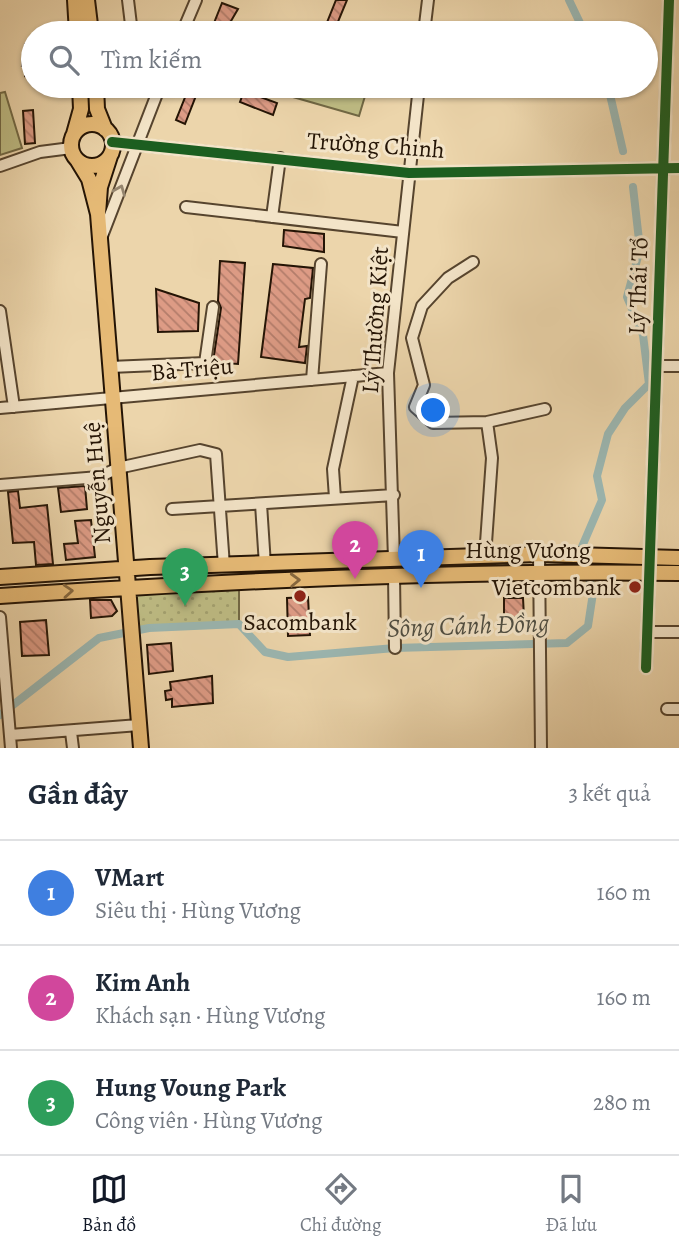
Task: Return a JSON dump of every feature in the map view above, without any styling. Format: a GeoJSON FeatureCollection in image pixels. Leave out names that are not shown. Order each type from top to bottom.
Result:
{"type":"FeatureCollection","features":[{"type":"Feature","properties":{"kind":"main road"},"geometry":{"type":"LineString","coordinates":[[75,0],[76,21]]}},
{"type":"Feature","properties":{"kind":"main road"},"geometry":{"type":"LineString","coordinates":[[87,0],[90,21]]}},
{"type":"Feature","properties":{"kind":"main road"},"geometry":{"type":"LineString","coordinates":[[81,98],[74,147],[89,179],[98,214]]}},
{"type":"Feature","properties":{"kind":"main road"},"geometry":{"type":"LineString","coordinates":[[97,98],[97,109],[111,148],[100,187],[98,214]]}},
{"type":"Feature","properties":{"kind":"main road"},"geometry":{"type":"LineString","coordinates":[[74,147],[85,125],[105,129]]}},
{"type":"Feature","properties":{"kind":"main road"},"geometry":{"type":"LineString","coordinates":[[74,147],[95,166],[111,148]]}},
{"type":"Feature","properties":{"kind":"main road","name":"Nguyễn Huệ"},"geometry":{"type":"LineString","coordinates":[[98,214],[102,236],[112,397],[141,748]]}},
{"type":"Feature","properties":{"kind":"main road","name":"Hùng Vương"},"geometry":{"type":"LineString","coordinates":[[0,577],[559,554],[601,556],[679,573]]}},
{"type":"Feature","properties":{"kind":"main road","name":"Hùng Vương"},"geometry":{"type":"LineString","coordinates":[[0,596],[129,587],[394,575],[559,570],[601,573],[679,558]]}},
{"type":"Feature","properties":{"kind":"main road"},"geometry":{"type":"LineString","coordinates":[[394,559],[394,575]]}},
{"type":"Feature","properties":{"kind":"main road"},"geometry":{"type":"LineString","coordinates":[[265,565],[266,581]]}},
{"type":"Feature","properties":{"kind":"street"},"geometry":{"type":"LineString","coordinates":[[128,0],[131,21]]}},
{"type":"Feature","properties":{"kind":"street"},"geometry":{"type":"LineString","coordinates":[[187,21],[196,0]]}},
{"type":"Feature","properties":{"kind":"street"},"geometry":{"type":"LineString","coordinates":[[425,21],[428,0]]}},
{"type":"Feature","properties":{"kind":"street","name":"Lý Thái Tổ"},"geometry":{"type":"LineString","coordinates":[[646,668],[669,0]]}},
{"type":"Feature","properties":{"kind":"street"},"geometry":{"type":"LineString","coordinates":[[102,236],[155,98]]}},
{"type":"Feature","properties":{"kind":"street","name":"Lý Thường Kiệt"},"geometry":{"type":"LineString","coordinates":[[394,559],[388,373],[418,98]]}},
{"type":"Feature","properties":{"kind":"street","name":"Trường Chinh"},"geometry":{"type":"LineString","coordinates":[[111,148],[138,144],[409,173],[679,168]]}},
{"type":"Feature","properties":{"kind":"street"},"geometry":{"type":"LineString","coordinates":[[0,166],[40,152],[74,147]]}},
{"type":"Feature","properties":{"kind":"street"},"geometry":{"type":"LineString","coordinates":[[272,217],[280,158]]}},
{"type":"Feature","properties":{"kind":"street"},"geometry":{"type":"LineString","coordinates":[[186,207],[403,232]]}},
{"type":"Feature","properties":{"kind":"street"},"geometry":{"type":"LineString","coordinates":[[473,262],[448,278],[422,306],[412,338],[424,385],[415,404],[432,423],[487,422],[545,409]]}},
{"type":"Feature","properties":{"kind":"street"},"geometry":{"type":"LineString","coordinates":[[312,380],[321,264]]}},
{"type":"Feature","properties":{"kind":"street"},"geometry":{"type":"LineString","coordinates":[[110,367],[205,363],[213,307]]}},
{"type":"Feature","properties":{"kind":"street"},"geometry":{"type":"LineString","coordinates":[[0,311],[15,407]]}},
{"type":"Feature","properties":{"kind":"street"},"geometry":{"type":"LineString","coordinates":[[656,366],[679,366]]}},
{"type":"Feature","properties":{"kind":"street","name":"Bà Triệu"},"geometry":{"type":"LineString","coordinates":[[0,408],[388,373]]}},
{"type":"Feature","properties":{"kind":"street"},"geometry":{"type":"LineString","coordinates":[[335,498],[333,469],[353,376]]}},
{"type":"Feature","properties":{"kind":"street"},"geometry":{"type":"LineString","coordinates":[[485,557],[492,458],[487,422]]}},
{"type":"Feature","properties":{"kind":"street"},"geometry":{"type":"LineString","coordinates":[[0,485],[99,477],[118,468],[200,450],[212,451],[216,454],[222,505],[224,566]]}},
{"type":"Feature","properties":{"kind":"street"},"geometry":{"type":"LineString","coordinates":[[172,509],[394,495]]}},
{"type":"Feature","properties":{"kind":"street"},"geometry":{"type":"LineString","coordinates":[[261,503],[265,565]]}},
{"type":"Feature","properties":{"kind":"street"},"geometry":{"type":"LineString","coordinates":[[539,555],[541,748]]}},
{"type":"Feature","properties":{"kind":"street"},"geometry":{"type":"LineString","coordinates":[[394,575],[396,648]]}},
{"type":"Feature","properties":{"kind":"street"},"geometry":{"type":"LineString","coordinates":[[0,617],[5,703],[11,748]]}},
{"type":"Feature","properties":{"kind":"street"},"geometry":{"type":"LineString","coordinates":[[647,632],[679,632]]}},
{"type":"Feature","properties":{"kind":"street"},"geometry":{"type":"LineString","coordinates":[[667,709],[679,709]]}},
{"type":"Feature","properties":{"kind":"street"},"geometry":{"type":"LineString","coordinates":[[9,730],[71,732],[139,725]]}},
{"type":"Feature","properties":{"kind":"street"},"geometry":{"type":"LineString","coordinates":[[71,732],[73,748]]}},
{"type":"Feature","properties":{"kind":"shaded area"},"geometry":{"type":"Polygon","coordinates":[[[5,92],[22,148],[0,155],[0,93],[5,92]]]}},
{"type":"Feature","properties":{"kind":"shaded area"},"geometry":{"type":"Polygon","coordinates":[[[296,98],[364,98],[359,116],[296,98]]]}},
{"type":"Feature","properties":{"kind":"shaded area"},"geometry":{"type":"Polygon","coordinates":[[[239,582],[239,624],[174,626],[133,632],[129,587],[239,582]]]}},
{"type":"Feature","properties":{"kind":"building"},"geometry":{"type":"Polygon","coordinates":[[[336,0],[347,0],[338,21],[328,21],[336,0]]]}},
{"type":"Feature","properties":{"kind":"building"},"geometry":{"type":"Polygon","coordinates":[[[222,3],[238,9],[231,21],[215,21],[222,3]]]}},
{"type":"Feature","properties":{"kind":"building"},"geometry":{"type":"Polygon","coordinates":[[[185,98],[195,98],[185,124],[176,120],[185,98]]]}},
{"type":"Feature","properties":{"kind":"building"},"geometry":{"type":"Polygon","coordinates":[[[241,98],[263,98],[277,103],[273,115],[240,102],[241,98]]]}},
{"type":"Feature","properties":{"kind":"building"},"geometry":{"type":"Polygon","coordinates":[[[33,110],[35,143],[25,144],[23,111],[33,110]]]}},
{"type":"Feature","properties":{"kind":"building"},"geometry":{"type":"Polygon","coordinates":[[[284,230],[324,234],[324,252],[283,246],[284,230]]]}},
{"type":"Feature","properties":{"kind":"building"},"geometry":{"type":"Polygon","coordinates":[[[220,261],[245,263],[238,364],[213,362],[221,308],[218,301],[220,261]]]}},
{"type":"Feature","properties":{"kind":"building"},"geometry":{"type":"Polygon","coordinates":[[[273,264],[313,268],[310,298],[305,299],[299,347],[307,346],[305,363],[261,357],[273,264]]]}},
{"type":"Feature","properties":{"kind":"building"},"geometry":{"type":"Polygon","coordinates":[[[156,289],[199,303],[198,331],[158,332],[156,289]]]}},
{"type":"Feature","properties":{"kind":"building"},"geometry":{"type":"Polygon","coordinates":[[[85,486],[87,509],[61,512],[58,488],[85,486]]]}},
{"type":"Feature","properties":{"kind":"building"},"geometry":{"type":"Polygon","coordinates":[[[18,491],[20,508],[47,505],[53,564],[36,565],[34,542],[13,543],[8,492],[18,491]]]}},
{"type":"Feature","properties":{"kind":"building"},"geometry":{"type":"Polygon","coordinates":[[[91,520],[95,557],[66,560],[64,544],[78,543],[75,521],[91,520]]]}},
{"type":"Feature","properties":{"kind":"building"},"geometry":{"type":"Polygon","coordinates":[[[308,597],[310,635],[288,636],[287,598],[308,597]]]}},
{"type":"Feature","properties":{"kind":"building"},"geometry":{"type":"Polygon","coordinates":[[[504,598],[523,598],[524,617],[504,618],[504,598]]]}},
{"type":"Feature","properties":{"kind":"building"},"geometry":{"type":"Polygon","coordinates":[[[90,600],[111,600],[117,611],[112,616],[91,618],[90,600]]]}},
{"type":"Feature","properties":{"kind":"building"},"geometry":{"type":"Polygon","coordinates":[[[46,620],[49,655],[22,656],[20,622],[46,620]]]}},
{"type":"Feature","properties":{"kind":"building"},"geometry":{"type":"Polygon","coordinates":[[[171,643],[173,671],[149,674],[147,645],[171,643]]]}},
{"type":"Feature","properties":{"kind":"building"},"geometry":{"type":"Polygon","coordinates":[[[212,676],[213,703],[172,707],[172,699],[166,700],[165,691],[171,690],[170,682],[212,676]]]}},
{"type":"Feature","properties":{"kind":"waterway","name":"Sông Cánh Đồng"},"geometry":{"type":"LineString","coordinates":[[569,0],[579,21]]}},
{"type":"Feature","properties":{"kind":"waterway","name":"Sông Cánh Đồng"},"geometry":{"type":"LineString","coordinates":[[611,98],[623,151]]}},
{"type":"Feature","properties":{"kind":"waterway","name":"Sông Cánh Đồng"},"geometry":{"type":"LineString","coordinates":[[0,715],[99,638],[149,628],[239,624],[265,652],[288,657],[395,648],[567,643],[588,626],[593,593],[581,549],[602,500],[597,476],[608,434],[625,408],[649,384],[643,335],[627,297],[640,249],[633,187]]}},
{"type":"Feature","properties":{"kind":"cycle path"},"geometry":{"type":"LineString","coordinates":[[646,668],[669,0]]}},
{"type":"Feature","properties":{"kind":"cycle path"},"geometry":{"type":"LineString","coordinates":[[112,142],[409,173],[679,168]]}},
{"type":"Feature","properties":{"kind":"place","name":"Kim Anh"},"geometry":{"type":"Point","coordinates":[355,579]}},
{"type":"Feature","properties":{"kind":"place","name":"Vietcombank"},"geometry":{"type":"Point","coordinates":[635,587]}},
{"type":"Feature","properties":{"kind":"place","name":"VMart"},"geometry":{"type":"Point","coordinates":[421,588]}},
{"type":"Feature","properties":{"kind":"place","name":"Sacombank"},"geometry":{"type":"Point","coordinates":[300,596]}},
{"type":"Feature","properties":{"kind":"place","name":"Hung Voung Park"},"geometry":{"type":"Point","coordinates":[185,606]}}]}
